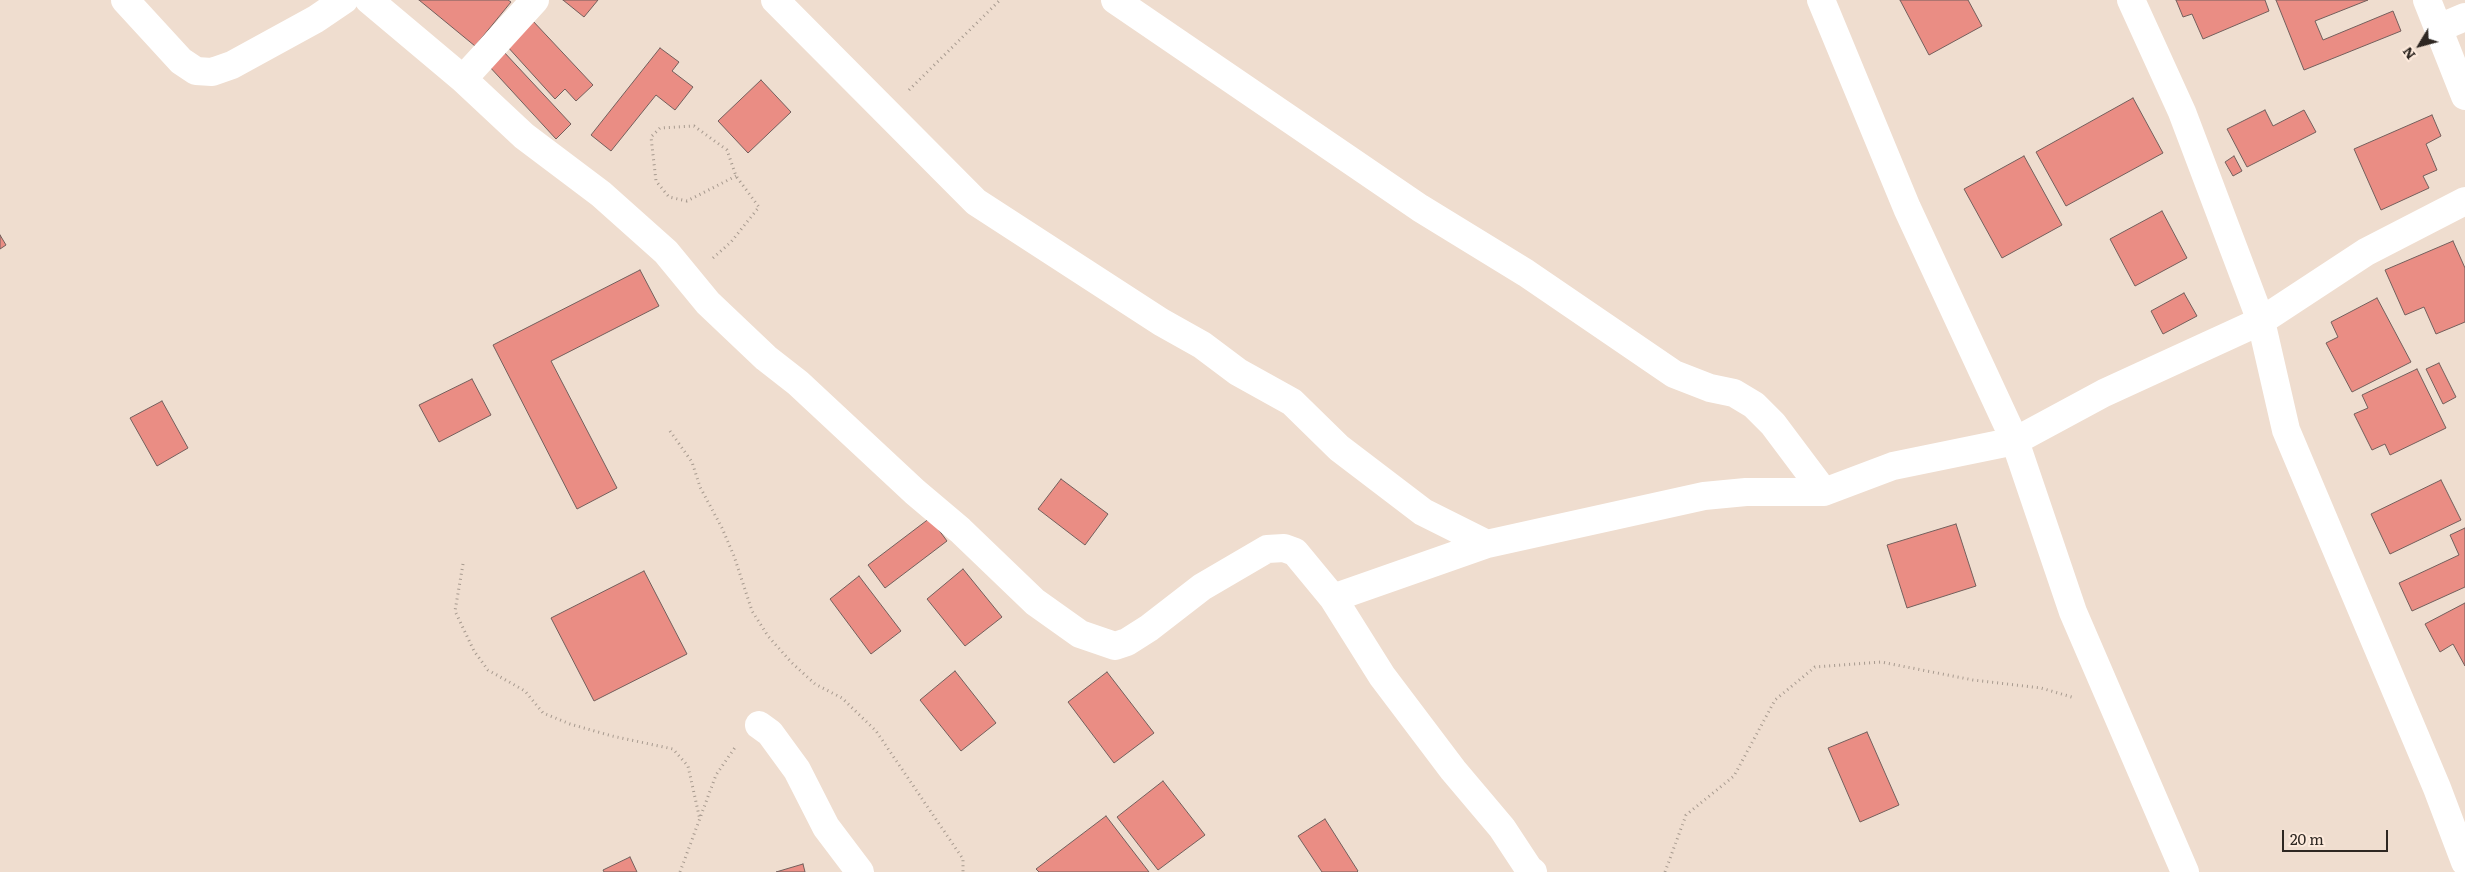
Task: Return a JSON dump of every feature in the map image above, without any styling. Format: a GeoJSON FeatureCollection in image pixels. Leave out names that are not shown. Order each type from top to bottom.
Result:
{"type":"FeatureCollection","features":[{"type":"Feature","properties":{"kind":"street"},"geometry":{"type":"LineString","coordinates":[[125,0],[181,61],[196,71],[212,72],[232,65],[316,19],[344,0]]}},
{"type":"Feature","properties":{"kind":"street"},"geometry":{"type":"LineString","coordinates":[[369,0],[463,79],[524,136],[609,200],[666,252],[708,303],[766,358],[798,383],[915,492],[960,530],[1035,602],[1080,634],[1115,646],[1127,642],[1150,628],[1202,587],[1267,549],[1284,548],[1296,552],[1333,598],[1382,676],[1453,770],[1502,828],[1532,872]]}},
{"type":"Feature","properties":{"kind":"street"},"geometry":{"type":"LineString","coordinates":[[463,79],[535,0]]}},
{"type":"Feature","properties":{"kind":"street"},"geometry":{"type":"LineString","coordinates":[[775,0],[976,202],[1161,322],[1202,345],[1238,372],[1292,402],[1340,448],[1424,512],[1488,544]]}},
{"type":"Feature","properties":{"kind":"street"},"geometry":{"type":"LineString","coordinates":[[1115,0],[1420,208],[1526,273],[1674,374],[1710,388],[1734,393],[1754,405],[1773,424],[1824,492]]}},
{"type":"Feature","properties":{"kind":"street"},"geometry":{"type":"LineString","coordinates":[[1821,0],[1907,208],[2015,441],[2074,612],[2185,872]]}},
{"type":"Feature","properties":{"kind":"street"},"geometry":{"type":"LineString","coordinates":[[2131,0],[2182,112],[2261,321],[2286,430],[2437,788],[2465,862]]}},
{"type":"Feature","properties":{"kind":"street"},"geometry":{"type":"LineString","coordinates":[[2427,0],[2465,96]]}},
{"type":"Feature","properties":{"kind":"street"},"geometry":{"type":"LineString","coordinates":[[2439,28],[2465,17]]}},
{"type":"Feature","properties":{"kind":"street"},"geometry":{"type":"LineString","coordinates":[[1333,598],[1488,544],[1704,496],[1746,492],[1824,492],[1893,466],[2015,441],[2104,393],[2261,321],[2366,252],[2465,201]]}},
{"type":"Feature","properties":{"kind":"street"},"geometry":{"type":"LineString","coordinates":[[759,725],[770,733],[797,770],[826,827],[860,872]]}},
{"type":"Feature","properties":{"kind":"path"},"geometry":{"type":"LineString","coordinates":[[887,111],[1000,0]]}},
{"type":"Feature","properties":{"kind":"path"},"geometry":{"type":"LineString","coordinates":[[689,278],[731,242],[759,207],[736,176],[727,150],[694,126],[660,128],[651,137],[656,181],[669,197],[687,201],[736,176]]}},
{"type":"Feature","properties":{"kind":"path"},"geometry":{"type":"LineString","coordinates":[[670,432],[692,462],[700,487],[722,528],[734,556],[752,611],[764,630],[791,662],[815,684],[842,698],[876,731],[963,859],[963,872]]}},
{"type":"Feature","properties":{"kind":"path"},"geometry":{"type":"LineString","coordinates":[[462,564],[455,612],[474,651],[488,670],[525,691],[543,713],[570,724],[612,736],[673,749],[688,766],[700,820]]}},
{"type":"Feature","properties":{"kind":"path"},"geometry":{"type":"LineString","coordinates":[[1665,872],[1686,815],[1734,776],[1775,700],[1815,667],[1881,662],[1973,680],[2041,688],[2117,712]]}},
{"type":"Feature","properties":{"kind":"path"},"geometry":{"type":"LineString","coordinates":[[680,872],[716,775],[750,727],[759,725]]}},
{"type":"Feature","properties":{"kind":"building"},"geometry":{"type":"Polygon","coordinates":[[[419,0],[508,0],[511,2],[475,46],[419,0]]]}},
{"type":"Feature","properties":{"kind":"building"},"geometry":{"type":"Polygon","coordinates":[[[563,0],[598,0],[584,17],[563,0]]]}},
{"type":"Feature","properties":{"kind":"building"},"geometry":{"type":"Polygon","coordinates":[[[1900,0],[1968,0],[1982,26],[1929,55],[1900,0]]]}},
{"type":"Feature","properties":{"kind":"building"},"geometry":{"type":"Polygon","coordinates":[[[2176,0],[2265,0],[2269,11],[2203,39],[2192,14],[2183,17],[2176,0]]]}},
{"type":"Feature","properties":{"kind":"building"},"geometry":{"type":"Polygon","coordinates":[[[2276,0],[2368,0],[2315,21],[2323,40],[2393,11],[2401,31],[2304,70],[2276,0]]]}},
{"type":"Feature","properties":{"kind":"building"},"geometry":{"type":"Polygon","coordinates":[[[532,20],[593,85],[576,101],[565,89],[555,99],[506,45],[532,20]]]}},
{"type":"Feature","properties":{"kind":"building"},"geometry":{"type":"Polygon","coordinates":[[[660,48],[679,62],[672,71],[693,87],[675,110],[656,95],[611,151],[591,135],[660,48]]]}},
{"type":"Feature","properties":{"kind":"building"},"geometry":{"type":"Polygon","coordinates":[[[503,51],[571,124],[556,139],[488,65],[503,51]]]}},
{"type":"Feature","properties":{"kind":"building"},"geometry":{"type":"Polygon","coordinates":[[[761,80],[791,112],[748,153],[718,121],[761,80]]]}},
{"type":"Feature","properties":{"kind":"building"},"geometry":{"type":"Polygon","coordinates":[[[2133,98],[2163,153],[2066,206],[2036,152],[2133,98]]]}},
{"type":"Feature","properties":{"kind":"building"},"geometry":{"type":"Polygon","coordinates":[[[2265,110],[2273,126],[2304,110],[2316,132],[2247,167],[2227,129],[2265,110]]]}},
{"type":"Feature","properties":{"kind":"building"},"geometry":{"type":"Polygon","coordinates":[[[2432,115],[2441,136],[2426,144],[2437,170],[2423,176],[2429,188],[2381,210],[2354,149],[2432,115]]]}},
{"type":"Feature","properties":{"kind":"building"},"geometry":{"type":"Polygon","coordinates":[[[2024,156],[2062,225],[2002,258],[1964,189],[2024,156]]]}},
{"type":"Feature","properties":{"kind":"building"},"geometry":{"type":"Polygon","coordinates":[[[2234,156],[2242,171],[2233,176],[2225,162],[2234,156]]]}},
{"type":"Feature","properties":{"kind":"building"},"geometry":{"type":"Polygon","coordinates":[[[2162,211],[2187,258],[2135,286],[2110,239],[2162,211]]]}},
{"type":"Feature","properties":{"kind":"building"},"geometry":{"type":"Polygon","coordinates":[[[0,235],[6,245],[0,249],[0,235]]]}},
{"type":"Feature","properties":{"kind":"building"},"geometry":{"type":"Polygon","coordinates":[[[2453,241],[2465,268],[2465,322],[2436,334],[2424,307],[2405,315],[2385,270],[2453,241]]]}},
{"type":"Feature","properties":{"kind":"building"},"geometry":{"type":"Polygon","coordinates":[[[640,270],[659,306],[551,361],[617,488],[577,509],[493,345],[640,270]]]}},
{"type":"Feature","properties":{"kind":"building"},"geometry":{"type":"Polygon","coordinates":[[[2184,293],[2197,316],[2163,334],[2151,311],[2184,293]]]}},
{"type":"Feature","properties":{"kind":"building"},"geometry":{"type":"Polygon","coordinates":[[[2377,298],[2411,362],[2352,392],[2326,343],[2338,337],[2331,322],[2377,298]]]}},
{"type":"Feature","properties":{"kind":"building"},"geometry":{"type":"Polygon","coordinates":[[[2439,363],[2456,397],[2443,404],[2426,369],[2439,363]]]}},
{"type":"Feature","properties":{"kind":"building"},"geometry":{"type":"Polygon","coordinates":[[[2417,369],[2446,428],[2390,455],[2385,444],[2372,450],[2354,414],[2368,408],[2362,395],[2417,369]]]}},
{"type":"Feature","properties":{"kind":"building"},"geometry":{"type":"Polygon","coordinates":[[[472,379],[491,415],[439,442],[419,405],[472,379]]]}},
{"type":"Feature","properties":{"kind":"building"},"geometry":{"type":"Polygon","coordinates":[[[162,401],[188,448],[157,466],[130,418],[162,401]]]}},
{"type":"Feature","properties":{"kind":"building"},"geometry":{"type":"Polygon","coordinates":[[[1061,479],[1108,514],[1085,545],[1038,509],[1061,479]]]}},
{"type":"Feature","properties":{"kind":"building"},"geometry":{"type":"Polygon","coordinates":[[[2441,480],[2461,520],[2390,554],[2371,514],[2441,480]]]}},
{"type":"Feature","properties":{"kind":"building"},"geometry":{"type":"Polygon","coordinates":[[[930,518],[947,541],[885,588],[868,565],[930,518]]]}},
{"type":"Feature","properties":{"kind":"building"},"geometry":{"type":"Polygon","coordinates":[[[1956,524],[1976,586],[1907,608],[1887,545],[1956,524]]]}},
{"type":"Feature","properties":{"kind":"building"},"geometry":{"type":"Polygon","coordinates":[[[2465,528],[2465,587],[2412,611],[2399,583],[2459,555],[2450,535],[2465,528]]]}},
{"type":"Feature","properties":{"kind":"building"},"geometry":{"type":"Polygon","coordinates":[[[963,569],[1002,617],[965,646],[927,599],[963,569]]]}},
{"type":"Feature","properties":{"kind":"building"},"geometry":{"type":"Polygon","coordinates":[[[644,571],[687,654],[594,701],[551,618],[644,571]]]}},
{"type":"Feature","properties":{"kind":"building"},"geometry":{"type":"Polygon","coordinates":[[[859,576],[901,631],[871,654],[830,599],[859,576]]]}},
{"type":"Feature","properties":{"kind":"building"},"geometry":{"type":"Polygon","coordinates":[[[2465,603],[2465,666],[2453,644],[2440,652],[2425,624],[2465,603]]]}},
{"type":"Feature","properties":{"kind":"building"},"geometry":{"type":"Polygon","coordinates":[[[955,671],[996,723],[961,751],[920,700],[955,671]]]}},
{"type":"Feature","properties":{"kind":"building"},"geometry":{"type":"Polygon","coordinates":[[[1107,672],[1154,733],[1114,763],[1068,702],[1107,672]]]}},
{"type":"Feature","properties":{"kind":"building"},"geometry":{"type":"Polygon","coordinates":[[[1867,732],[1899,805],[1860,822],[1828,748],[1867,732]]]}},
{"type":"Feature","properties":{"kind":"building"},"geometry":{"type":"Polygon","coordinates":[[[1163,781],[1205,835],[1158,870],[1117,817],[1163,781]]]}},
{"type":"Feature","properties":{"kind":"building"},"geometry":{"type":"Polygon","coordinates":[[[1106,816],[1149,872],[1039,872],[1036,869],[1106,816]]]}},
{"type":"Feature","properties":{"kind":"building"},"geometry":{"type":"Polygon","coordinates":[[[1325,819],[1357,872],[1322,872],[1298,836],[1325,819]]]}},
{"type":"Feature","properties":{"kind":"building"},"geometry":{"type":"Polygon","coordinates":[[[630,857],[637,872],[604,872],[603,870],[630,857]]]}},
{"type":"Feature","properties":{"kind":"building"},"geometry":{"type":"Polygon","coordinates":[[[803,864],[805,872],[776,872],[803,864]]]}}]}
